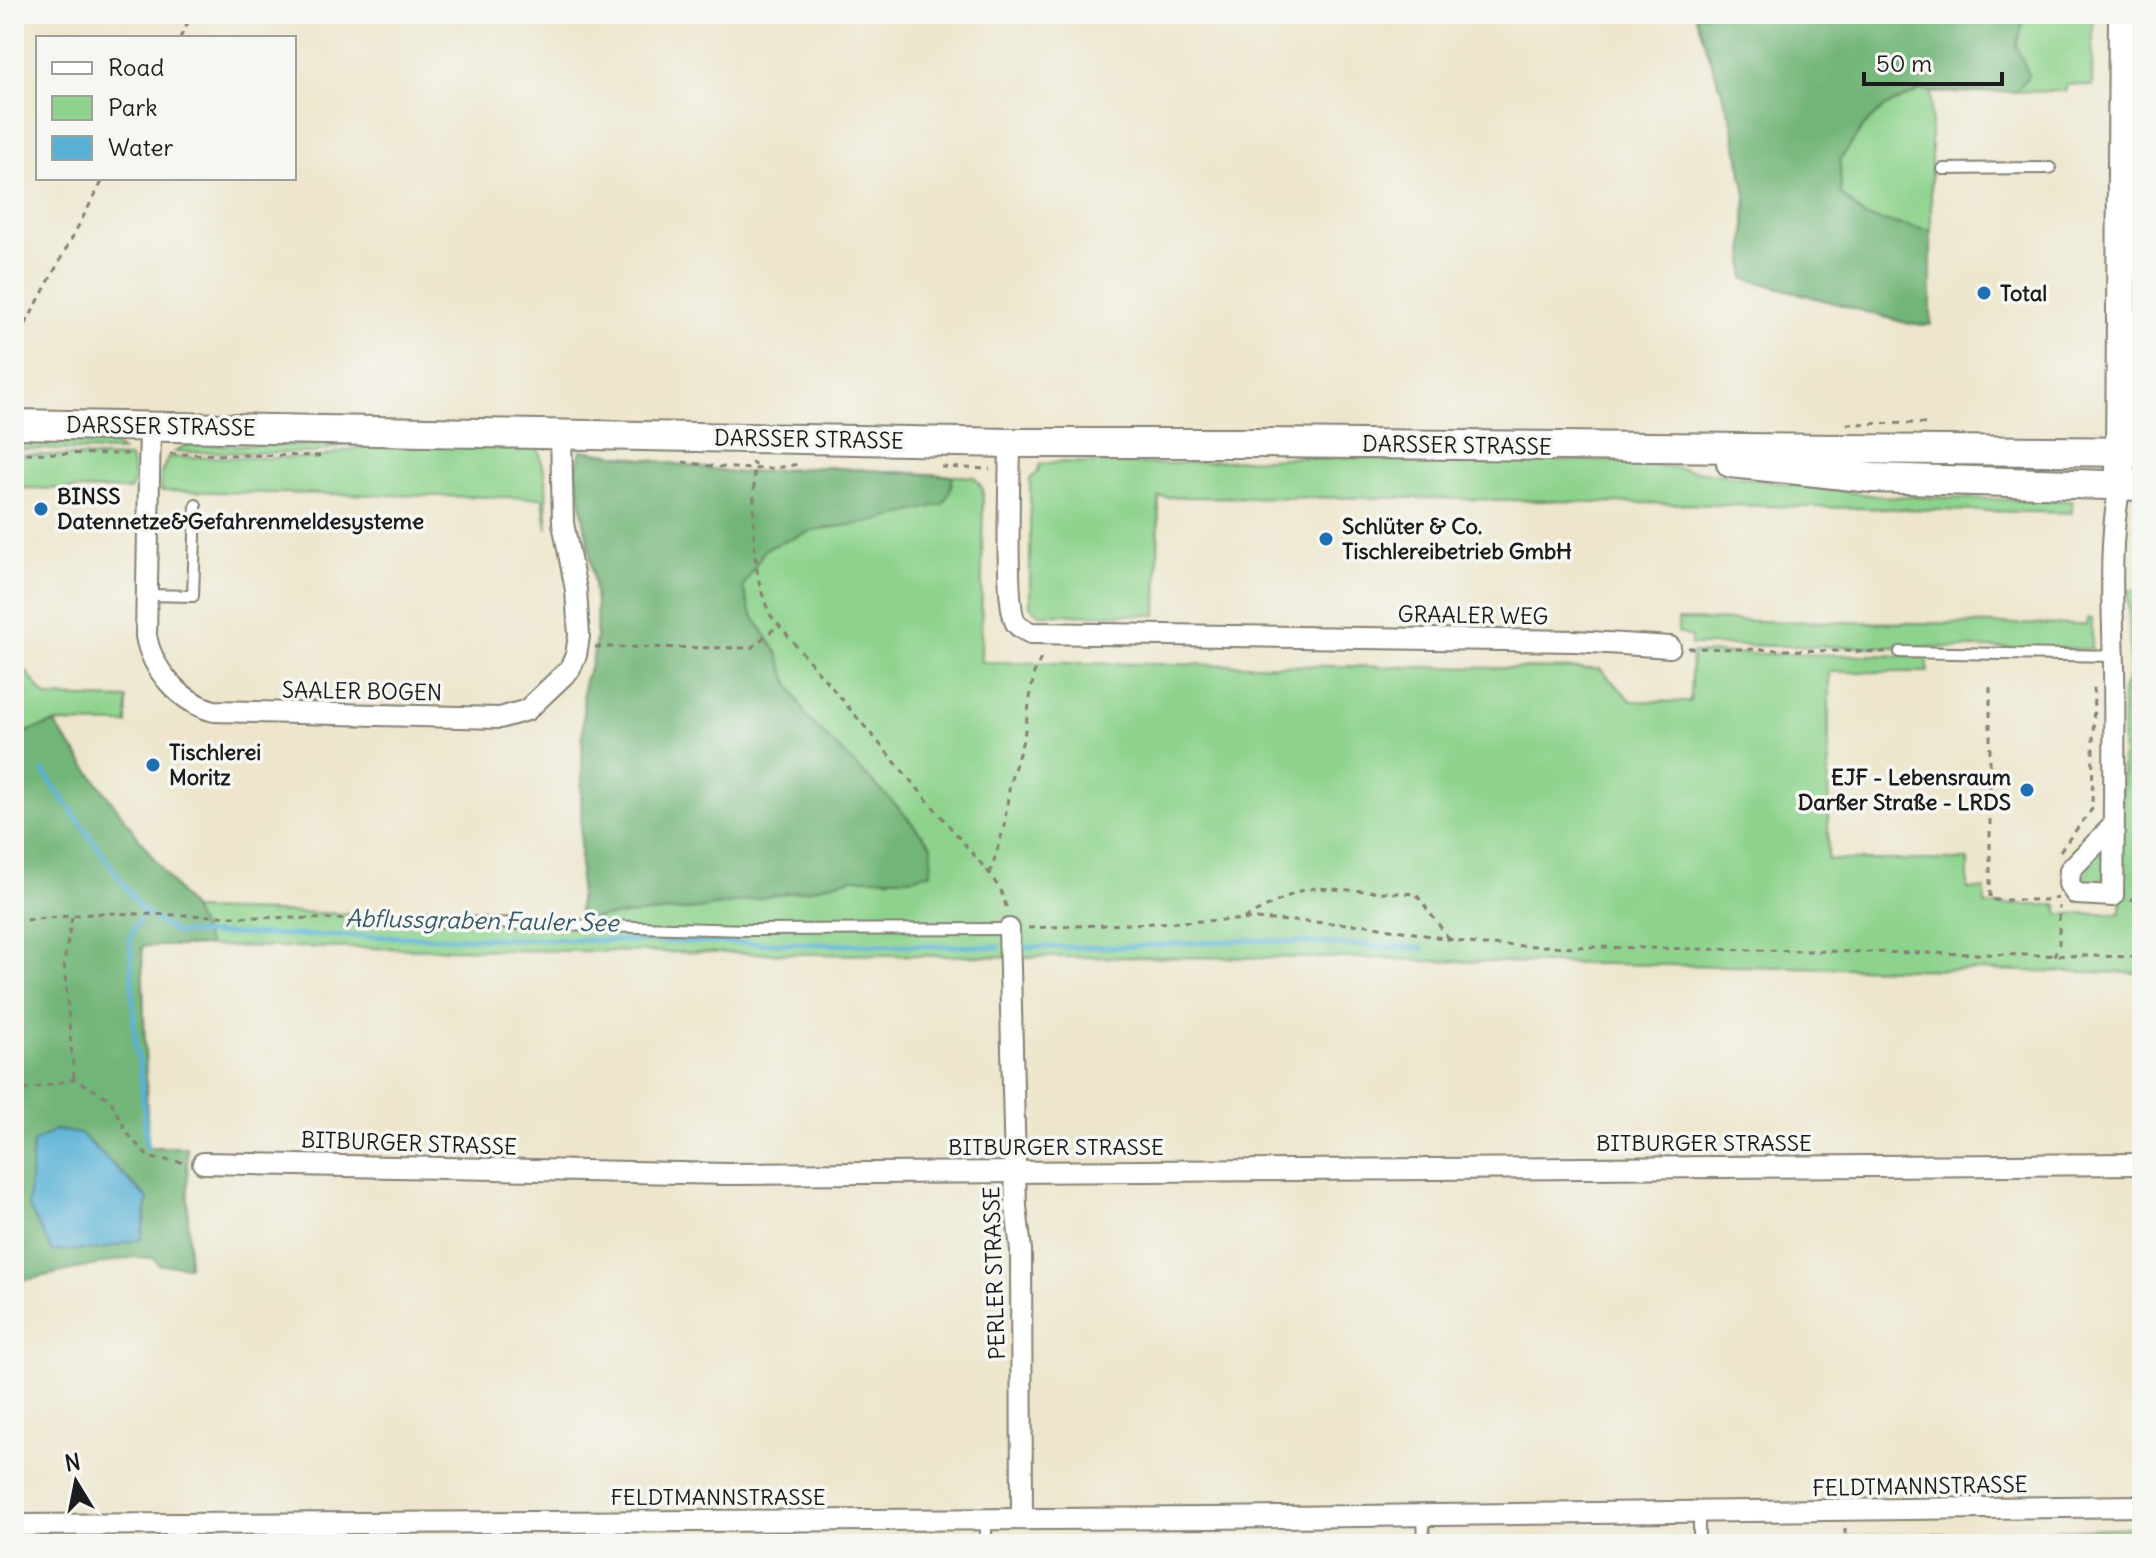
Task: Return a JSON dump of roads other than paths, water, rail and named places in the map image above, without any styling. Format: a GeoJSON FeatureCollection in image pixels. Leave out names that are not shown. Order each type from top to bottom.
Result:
{"type":"FeatureCollection","features":[{"type":"Feature","properties":{"kind":"main road"},"geometry":{"type":"LineString","coordinates":[[2123,14],[2131,486]]}},
{"type":"Feature","properties":{"kind":"main road","name":"DARSSER STRASSE"},"geometry":{"type":"LineString","coordinates":[[14,424],[150,440],[561,433],[1010,443],[2131,451]]}},
{"type":"Feature","properties":{"kind":"main road","name":"DARSSER STRASSE"},"geometry":{"type":"LineString","coordinates":[[1603,446],[1777,470],[1872,478],[2131,486]]}},
{"type":"Feature","properties":{"kind":"street","name":"SAALER BOGEN"},"geometry":{"type":"LineString","coordinates":[[150,440],[146,636],[155,667],[200,707],[214,711],[500,718],[527,710],[570,669],[579,636],[576,590],[563,523],[561,433]]}},
{"type":"Feature","properties":{"kind":"street","name":"GRAALER WEG"},"geometry":{"type":"LineString","coordinates":[[1010,443],[1012,615],[1021,629],[1031,633],[1575,641],[1670,647]]}},
{"type":"Feature","properties":{"kind":"street"},"geometry":{"type":"LineString","coordinates":[[2113,826],[2114,514],[2131,486]]}},
{"type":"Feature","properties":{"kind":"street","name":"PERLER STRASSE"},"geometry":{"type":"LineString","coordinates":[[1009,929],[1015,1172],[1021,1250],[1022,1519]]}},
{"type":"Feature","properties":{"kind":"street","name":"BITBURGER STRASSE"},"geometry":{"type":"LineString","coordinates":[[203,1163],[728,1174],[2142,1164]]}},
{"type":"Feature","properties":{"kind":"street","name":"FELDTMANNSTRASSE"},"geometry":{"type":"LineString","coordinates":[[14,1525],[1022,1519],[2142,1506]]}},
{"type":"Feature","properties":{"kind":"lane"},"geometry":{"type":"LineString","coordinates":[[1943,169],[2050,168]]}},
{"type":"Feature","properties":{"kind":"lane"},"geometry":{"type":"LineString","coordinates":[[146,595],[193,596],[196,505]]}},
{"type":"Feature","properties":{"kind":"lane"},"geometry":{"type":"LineString","coordinates":[[1900,652],[2114,656]]}},
{"type":"Feature","properties":{"kind":"lane"},"geometry":{"type":"LineString","coordinates":[[419,921],[748,930],[1009,929]]}},
{"type":"Feature","properties":{"kind":"lane"},"geometry":{"type":"LineString","coordinates":[[1699,1512],[1699,1544]]}},
{"type":"Feature","properties":{"kind":"lane"},"geometry":{"type":"LineString","coordinates":[[1423,1515],[1424,1544]]}},
{"type":"Feature","properties":{"kind":"lane"},"geometry":{"type":"LineString","coordinates":[[986,1519],[986,1544]]}},
{"type":"Feature","properties":{"kind":"water"},"geometry":{"type":"Polygon","coordinates":[[[55,1130],[81,1134],[148,1199],[141,1239],[102,1249],[52,1251],[28,1206],[33,1143],[55,1130]]]}},
{"type":"Feature","properties":{"kind":"waterway","name":"Abflussgraben Fauler See"},"geometry":{"type":"LineString","coordinates":[[43,771],[143,911],[176,933],[999,947]]}},
{"type":"Feature","properties":{"kind":"waterway"},"geometry":{"type":"LineString","coordinates":[[143,911],[130,938],[135,1043],[147,1147]]}},
{"type":"Feature","properties":{"kind":"waterway"},"geometry":{"type":"LineString","coordinates":[[1025,947],[1118,947],[1249,940],[1422,948]]}},
{"type":"Feature","properties":{"kind":"place","name":"Total"},"geometry":{"type":"Point","coordinates":[1984,293]}},
{"type":"Feature","properties":{"kind":"place","name":"BINSS Datennetze&Gefahrenmeldesysteme"},"geometry":{"type":"Point","coordinates":[41,509]}},
{"type":"Feature","properties":{"kind":"place","name":"Schlüter & Co. Tischlereibetrieb GmbH"},"geometry":{"type":"Point","coordinates":[1326,539]}},
{"type":"Feature","properties":{"kind":"place","name":"Tischlerei Moritz"},"geometry":{"type":"Point","coordinates":[153,765]}},
{"type":"Feature","properties":{"kind":"place","name":"EJF - Lebensraum Darßer Straße - LRDS"},"geometry":{"type":"Point","coordinates":[2027,790]}}]}
